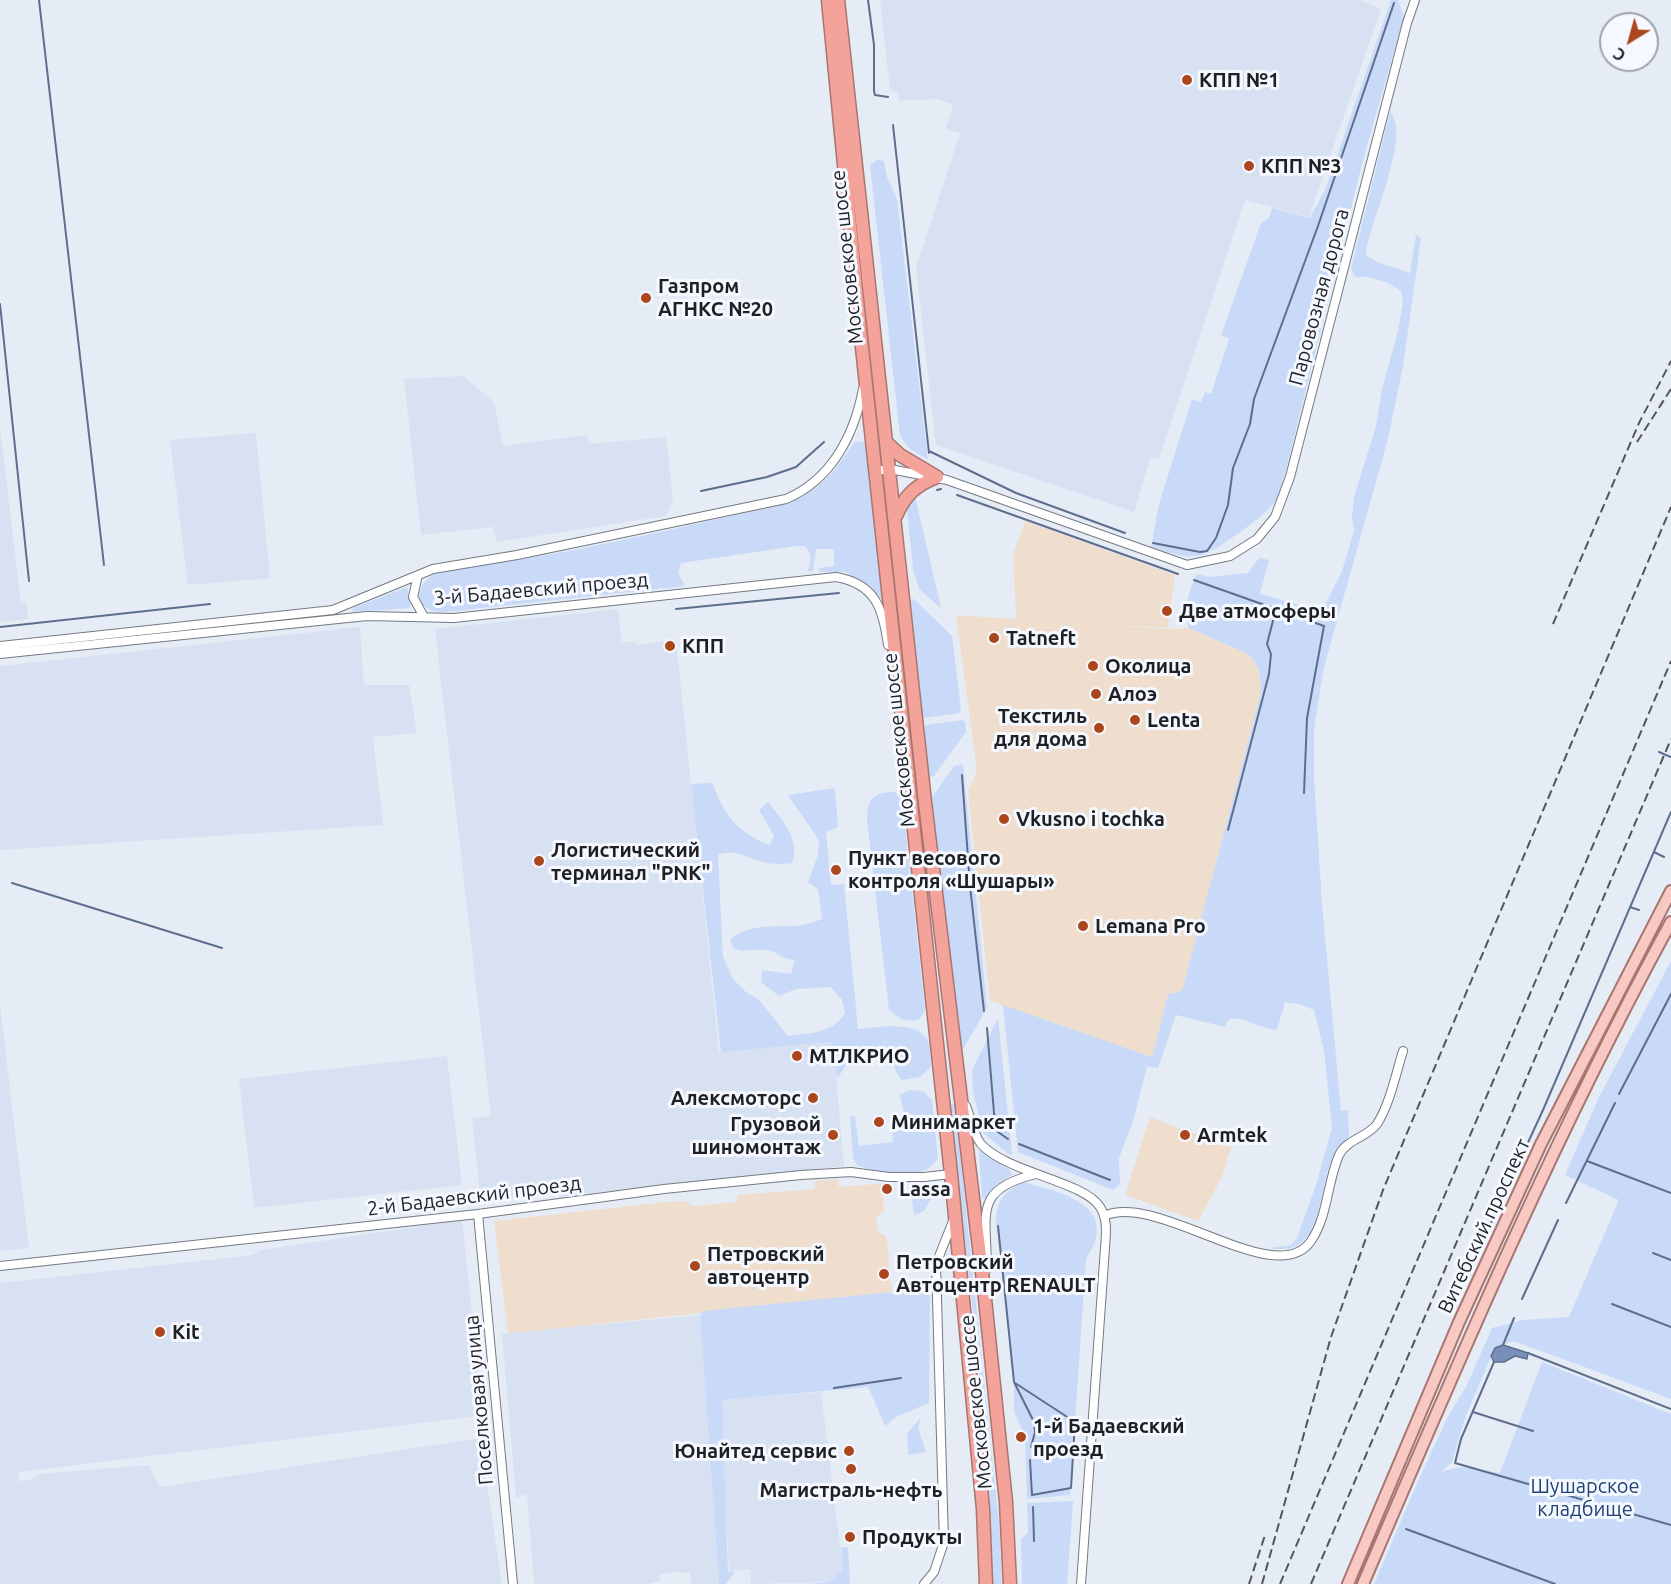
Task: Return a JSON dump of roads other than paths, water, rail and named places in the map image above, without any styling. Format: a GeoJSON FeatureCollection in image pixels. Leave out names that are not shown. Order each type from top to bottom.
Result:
{"type":"FeatureCollection","features":[{"type":"Feature","properties":{"kind":"highway","name":"Московское шоссе"},"geometry":{"type":"LineString","coordinates":[[828,0],[951,1174],[983,1509],[986,1584]]}},
{"type":"Feature","properties":{"kind":"highway","name":"Московское шоссе"},"geometry":{"type":"LineString","coordinates":[[838,0],[896,517],[925,802],[984,1288],[1006,1503],[1010,1584]]}},
{"type":"Feature","properties":{"kind":"highway"},"geometry":{"type":"LineString","coordinates":[[887,442],[900,455],[937,477]]}},
{"type":"Feature","properties":{"kind":"highway"},"geometry":{"type":"LineString","coordinates":[[896,517],[902,502],[915,487],[937,477]]}},
{"type":"Feature","properties":{"kind":"main road","name":"Витебский проспект"},"geometry":{"type":"LineString","coordinates":[[1348,1584],[1459,1323],[1537,1155],[1671,891]]}},
{"type":"Feature","properties":{"kind":"main road","name":"Витебский проспект"},"geometry":{"type":"LineString","coordinates":[[1363,1584],[1504,1258],[1581,1096],[1671,922]]}},
{"type":"Feature","properties":{"kind":"street","name":"Паровозная дорога"},"geometry":{"type":"LineString","coordinates":[[876,471],[890,469],[937,477],[1187,565],[1204,563],[1237,553],[1257,539],[1275,517],[1281,503],[1407,23],[1415,0]]}},
{"type":"Feature","properties":{"kind":"street","name":"3-й Бадаевский проезд"},"geometry":{"type":"LineString","coordinates":[[0,646],[333,610],[418,575],[454,564],[517,555],[786,499],[812,484],[833,463],[853,428],[866,376]]}},
{"type":"Feature","properties":{"kind":"street"},"geometry":{"type":"LineString","coordinates":[[418,575],[413,597],[424,617]]}},
{"type":"Feature","properties":{"kind":"street","name":"3-й Бадаевский проезд"},"geometry":{"type":"LineString","coordinates":[[0,654],[367,616],[454,618],[836,577],[865,589],[881,608],[899,692]]}},
{"type":"Feature","properties":{"kind":"street"},"geometry":{"type":"LineString","coordinates":[[1104,1216],[1112,1213],[1143,1212],[1250,1251],[1272,1256],[1300,1251],[1310,1243],[1319,1225],[1340,1153],[1377,1125],[1403,1051]]}},
{"type":"Feature","properties":{"kind":"street"},"geometry":{"type":"LineString","coordinates":[[961,1100],[967,1107],[979,1142],[985,1148],[1000,1159],[1090,1196],[1104,1216],[1105,1248],[1082,1584]]}},
{"type":"Feature","properties":{"kind":"street","name":"2-й Бадаевский проезд"},"geometry":{"type":"LineString","coordinates":[[0,1266],[478,1214],[664,1189],[801,1175],[851,1172],[888,1177],[924,1178],[951,1174]]}},
{"type":"Feature","properties":{"kind":"street"},"geometry":{"type":"LineString","coordinates":[[984,1288],[987,1267],[985,1223],[993,1194],[1011,1181],[1036,1174]]}},
{"type":"Feature","properties":{"kind":"street","name":"Поселковая улица"},"geometry":{"type":"LineString","coordinates":[[478,1214],[513,1584]]}},
{"type":"Feature","properties":{"kind":"street"},"geometry":{"type":"LineString","coordinates":[[924,1584],[934,1572],[944,1542],[936,1264],[955,1217]]}},
{"type":"Feature","properties":{"kind":"waterway"},"geometry":{"type":"LineString","coordinates":[[39,0],[104,565]]}},
{"type":"Feature","properties":{"kind":"waterway"},"geometry":{"type":"LineString","coordinates":[[868,0],[874,45],[874,91],[875,95],[888,97]]}},
{"type":"Feature","properties":{"kind":"waterway"},"geometry":{"type":"LineString","coordinates":[[1153,543],[1200,552],[1207,551],[1216,538],[1228,505],[1233,468],[1250,424],[1254,399],[1318,226],[1394,3]]}},
{"type":"Feature","properties":{"kind":"waterway"},"geometry":{"type":"LineString","coordinates":[[893,125],[929,453]]}},
{"type":"Feature","properties":{"kind":"waterway"},"geometry":{"type":"LineString","coordinates":[[0,304],[29,581]]}},
{"type":"Feature","properties":{"kind":"waterway"},"geometry":{"type":"LineString","coordinates":[[701,491],[767,477],[796,467],[824,442]]}},
{"type":"Feature","properties":{"kind":"waterway"},"geometry":{"type":"LineString","coordinates":[[929,451],[1016,493],[1125,533]]}},
{"type":"Feature","properties":{"kind":"waterway"},"geometry":{"type":"LineString","coordinates":[[937,490],[941,489]]}},
{"type":"Feature","properties":{"kind":"waterway"},"geometry":{"type":"LineString","coordinates":[[957,495],[1178,574]]}},
{"type":"Feature","properties":{"kind":"waterway"},"geometry":{"type":"LineString","coordinates":[[1194,580],[1324,626],[1307,718],[1304,793]]}},
{"type":"Feature","properties":{"kind":"waterway"},"geometry":{"type":"LineString","coordinates":[[676,609],[839,593]]}},
{"type":"Feature","properties":{"kind":"waterway"},"geometry":{"type":"LineString","coordinates":[[0,627],[210,604]]}},
{"type":"Feature","properties":{"kind":"waterway"},"geometry":{"type":"LineString","coordinates":[[1228,830],[1269,674],[1271,654],[1267,644],[1276,609]]}},
{"type":"Feature","properties":{"kind":"waterway"},"geometry":{"type":"LineString","coordinates":[[1659,752],[1671,757]]}},
{"type":"Feature","properties":{"kind":"waterway"},"geometry":{"type":"LineString","coordinates":[[962,775],[970,886],[984,1011]]}},
{"type":"Feature","properties":{"kind":"waterway"},"geometry":{"type":"LineString","coordinates":[[1455,1301],[1543,1110],[1671,812]]}},
{"type":"Feature","properties":{"kind":"waterway"},"geometry":{"type":"LineString","coordinates":[[1654,852],[1664,857]]}},
{"type":"Feature","properties":{"kind":"waterway"},"geometry":{"type":"LineString","coordinates":[[12,883],[222,948]]}},
{"type":"Feature","properties":{"kind":"waterway"},"geometry":{"type":"LineString","coordinates":[[1630,907],[1639,910]]}},
{"type":"Feature","properties":{"kind":"waterway"},"geometry":{"type":"LineString","coordinates":[[1619,1094],[1671,994]]}},
{"type":"Feature","properties":{"kind":"waterway"},"geometry":{"type":"LineString","coordinates":[[987,1028],[995,1125],[998,1132],[1008,1139]]}},
{"type":"Feature","properties":{"kind":"waterway"},"geometry":{"type":"LineString","coordinates":[[1566,1203],[1615,1103]]}},
{"type":"Feature","properties":{"kind":"waterway"},"geometry":{"type":"LineString","coordinates":[[1019,1144],[1110,1180]]}},
{"type":"Feature","properties":{"kind":"waterway"},"geometry":{"type":"LineString","coordinates":[[1587,1161],[1671,1193]]}},
{"type":"Feature","properties":{"kind":"waterway"},"geometry":{"type":"LineString","coordinates":[[1522,1299],[1558,1220]]}},
{"type":"Feature","properties":{"kind":"waterway"},"geometry":{"type":"LineString","coordinates":[[998,1226],[1014,1382],[1034,1422],[1035,1432],[1031,1447]]}},
{"type":"Feature","properties":{"kind":"waterway"},"geometry":{"type":"LineString","coordinates":[[1653,1253],[1671,1260]]}},
{"type":"Feature","properties":{"kind":"waterway"},"geometry":{"type":"LineString","coordinates":[[1612,1304],[1671,1327]]}},
{"type":"Feature","properties":{"kind":"waterway"},"geometry":{"type":"LineString","coordinates":[[1503,1345],[1514,1318]]}},
{"type":"Feature","properties":{"kind":"waterway"},"geometry":{"type":"LineString","coordinates":[[1528,1353],[1671,1409]]}},
{"type":"Feature","properties":{"kind":"waterway"},"geometry":{"type":"LineString","coordinates":[[1494,1362],[1461,1439],[1455,1463],[1671,1525]]}},
{"type":"Feature","properties":{"kind":"waterway"},"geometry":{"type":"LineString","coordinates":[[834,1388],[901,1378]]}},
{"type":"Feature","properties":{"kind":"waterway"},"geometry":{"type":"LineString","coordinates":[[1015,1383],[1075,1422],[1071,1488],[1032,1495],[1030,1460]]}},
{"type":"Feature","properties":{"kind":"waterway"},"geometry":{"type":"LineString","coordinates":[[1473,1412],[1533,1431]]}},
{"type":"Feature","properties":{"kind":"waterway"},"geometry":{"type":"LineString","coordinates":[[1033,1507],[1034,1541]]}},
{"type":"Feature","properties":{"kind":"waterway"},"geometry":{"type":"LineString","coordinates":[[1406,1529],[1555,1584]]}},
{"type":"Feature","properties":{"kind":"railway"},"geometry":{"type":"LineString","coordinates":[[1553,624],[1639,423],[1671,361]]}},
{"type":"Feature","properties":{"kind":"railway"},"geometry":{"type":"LineString","coordinates":[[1637,442],[1671,389]]}},
{"type":"Feature","properties":{"kind":"railway"},"geometry":{"type":"LineString","coordinates":[[1262,1584],[1331,1337],[1383,1190],[1671,507]]}},
{"type":"Feature","properties":{"kind":"railway"},"geometry":{"type":"LineString","coordinates":[[1280,1584],[1671,661]]}},
{"type":"Feature","properties":{"kind":"railway"},"geometry":{"type":"LineString","coordinates":[[1311,1584],[1671,739]]}},
{"type":"Feature","properties":{"kind":"railway"},"geometry":{"type":"LineString","coordinates":[[1249,1584],[1265,1535]]}},
{"type":"Feature","properties":{"kind":"place","name":"КПП №1"},"geometry":{"type":"Point","coordinates":[1187,80]}},
{"type":"Feature","properties":{"kind":"place","name":"КПП №3"},"geometry":{"type":"Point","coordinates":[1249,166]}},
{"type":"Feature","properties":{"kind":"place","name":"Газпром АГНКС №20"},"geometry":{"type":"Point","coordinates":[646,298]}},
{"type":"Feature","properties":{"kind":"place","name":"Две атмосферы"},"geometry":{"type":"Point","coordinates":[1167,611]}},
{"type":"Feature","properties":{"kind":"place","name":"Tatneft"},"geometry":{"type":"Point","coordinates":[994,638]}},
{"type":"Feature","properties":{"kind":"place","name":"КПП"},"geometry":{"type":"Point","coordinates":[670,646]}},
{"type":"Feature","properties":{"kind":"place","name":"Околица"},"geometry":{"type":"Point","coordinates":[1093,666]}},
{"type":"Feature","properties":{"kind":"place","name":"Алоэ"},"geometry":{"type":"Point","coordinates":[1096,694]}},
{"type":"Feature","properties":{"kind":"place","name":"Lenta"},"geometry":{"type":"Point","coordinates":[1135,720]}},
{"type":"Feature","properties":{"kind":"place","name":"Текстиль для дома"},"geometry":{"type":"Point","coordinates":[1099,728]}},
{"type":"Feature","properties":{"kind":"place","name":"Vkusno i tochka"},"geometry":{"type":"Point","coordinates":[1004,819]}},
{"type":"Feature","properties":{"kind":"place","name":"Логистический терминал \"PNK\""},"geometry":{"type":"Point","coordinates":[539,861]}},
{"type":"Feature","properties":{"kind":"place","name":"Пункт весового контроля «Шушары»"},"geometry":{"type":"Point","coordinates":[836,870]}},
{"type":"Feature","properties":{"kind":"place","name":"Lemana Pro"},"geometry":{"type":"Point","coordinates":[1083,926]}},
{"type":"Feature","properties":{"kind":"place","name":"МТЛКРИО"},"geometry":{"type":"Point","coordinates":[797,1056]}},
{"type":"Feature","properties":{"kind":"place","name":"Алексмоторс"},"geometry":{"type":"Point","coordinates":[813,1098]}},
{"type":"Feature","properties":{"kind":"place","name":"Минимаркет"},"geometry":{"type":"Point","coordinates":[879,1122]}},
{"type":"Feature","properties":{"kind":"place","name":"Грузовой шиномонтаж"},"geometry":{"type":"Point","coordinates":[833,1135]}},
{"type":"Feature","properties":{"kind":"place","name":"Armtek"},"geometry":{"type":"Point","coordinates":[1185,1135]}},
{"type":"Feature","properties":{"kind":"place","name":"Lassa"},"geometry":{"type":"Point","coordinates":[887,1189]}},
{"type":"Feature","properties":{"kind":"place","name":"Петровский автоцентр"},"geometry":{"type":"Point","coordinates":[695,1266]}},
{"type":"Feature","properties":{"kind":"place","name":"Петровский Автоцентр RENAULT"},"geometry":{"type":"Point","coordinates":[884,1274]}},
{"type":"Feature","properties":{"kind":"place","name":"Kit"},"geometry":{"type":"Point","coordinates":[160,1332]}},
{"type":"Feature","properties":{"kind":"place","name":"1-й Бадаевский проезд"},"geometry":{"type":"Point","coordinates":[1021,1437]}},
{"type":"Feature","properties":{"kind":"place","name":"Юнайтед сервис"},"geometry":{"type":"Point","coordinates":[849,1451]}},
{"type":"Feature","properties":{"kind":"place","name":"Магистраль-нефть"},"geometry":{"type":"Point","coordinates":[851,1469]}},
{"type":"Feature","properties":{"kind":"place","name":"Продукты"},"geometry":{"type":"Point","coordinates":[850,1537]}},
{"type":"Feature","properties":{"kind":"park label","name":"Шушарское кладбище"},"geometry":{"type":"Point","coordinates":[1585,1498]}}]}
